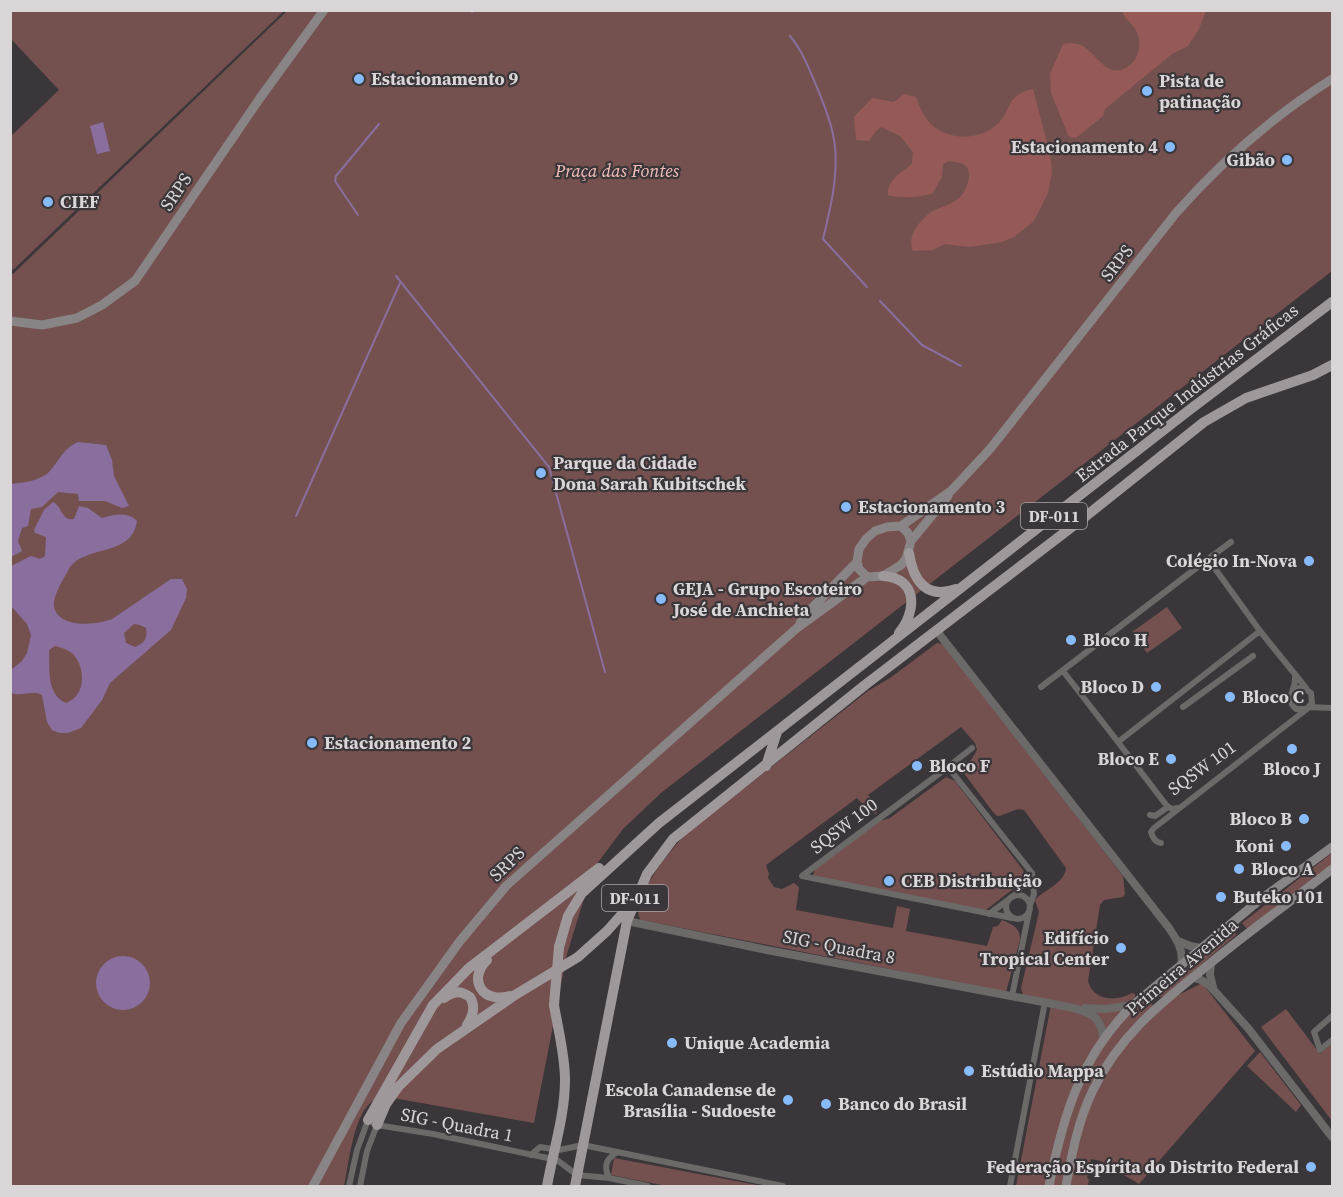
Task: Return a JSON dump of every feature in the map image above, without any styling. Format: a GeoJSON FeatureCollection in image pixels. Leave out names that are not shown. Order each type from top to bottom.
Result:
{"type":"FeatureCollection","features":[{"type":"Feature","properties":{"kind":"main road","name":"SRPS"},"geometry":{"type":"LineString","coordinates":[[10,321],[42,325],[77,318],[102,305],[135,281],[260,98],[324,10]]}},
{"type":"Feature","properties":{"kind":"main road","name":"SRPS"},"geometry":{"type":"LineString","coordinates":[[884,576],[901,565],[910,547],[951,491],[990,449],[1176,213],[1234,153],[1281,114],[1332,79]]}},
{"type":"Feature","properties":{"kind":"main road","name":"Estrada Parque Indústrias Gráficas"},"geometry":{"type":"LineString","coordinates":[[547,1186],[554,1156],[565,1080],[554,1005],[559,947],[568,916],[582,892],[659,823],[1196,405],[1332,302]]}},
{"type":"Feature","properties":{"kind":"main road","name":"Estrada Parque Indústrias Gráficas"},"geometry":{"type":"LineString","coordinates":[[575,1186],[627,921],[634,900],[657,859],[673,839],[865,685],[1081,520],[1204,422],[1246,398],[1302,379],[1332,365]]}},
{"type":"Feature","properties":{"kind":"main road","name":"SRPS"},"geometry":{"type":"LineString","coordinates":[[797,628],[809,610],[857,562],[859,549],[866,539],[875,531],[901,526],[951,491]]}},
{"type":"Feature","properties":{"kind":"main road"},"geometry":{"type":"LineString","coordinates":[[901,526],[908,533],[914,573],[922,585],[941,593],[970,582]]}},
{"type":"Feature","properties":{"kind":"main road"},"geometry":{"type":"LineString","coordinates":[[857,562],[859,569],[867,577],[898,578],[909,591],[912,601],[911,613],[892,642]]}},
{"type":"Feature","properties":{"kind":"main road","name":"SRPS"},"geometry":{"type":"LineString","coordinates":[[313,1186],[401,1023],[460,940],[506,886],[797,628],[867,577]]}},
{"type":"Feature","properties":{"kind":"main road"},"geometry":{"type":"LineString","coordinates":[[766,766],[777,732]]}},
{"type":"Feature","properties":{"kind":"main road"},"geometry":{"type":"LineString","coordinates":[[372,1123],[433,1005],[469,968],[659,823]]}},
{"type":"Feature","properties":{"kind":"main road","name":"Primeira Avenida"},"geometry":{"type":"LineString","coordinates":[[1049,1186],[1068,1107],[1103,1037],[1133,1005],[1201,948],[1332,847]]}},
{"type":"Feature","properties":{"kind":"main road","name":"Primeira Avenida"},"geometry":{"type":"LineString","coordinates":[[1066,1186],[1079,1127],[1093,1090],[1108,1062],[1125,1039],[1163,1000],[1332,868]]}},
{"type":"Feature","properties":{"kind":"main road"},"geometry":{"type":"LineString","coordinates":[[372,1123],[398,1087],[437,1049],[515,995],[578,957],[607,931],[634,900]]}},
{"type":"Feature","properties":{"kind":"main road"},"geometry":{"type":"LineString","coordinates":[[1233,924],[1241,930],[1241,939]]}},
{"type":"Feature","properties":{"kind":"main road"},"geometry":{"type":"LineString","coordinates":[[508,939],[482,965],[478,978],[481,988],[490,997],[499,999],[515,995]]}},
{"type":"Feature","properties":{"kind":"main road"},"geometry":{"type":"LineString","coordinates":[[1155,988],[1155,997],[1163,1000]]}},
{"type":"Feature","properties":{"kind":"main road"},"geometry":{"type":"LineString","coordinates":[[433,1005],[452,992],[459,992],[470,997],[473,1002],[473,1014],[466,1028]]}},
{"type":"Feature","properties":{"kind":"street"},"geometry":{"type":"LineString","coordinates":[[1041,687],[1231,542]]}},
{"type":"Feature","properties":{"kind":"street"},"geometry":{"type":"LineString","coordinates":[[1208,559],[1260,630],[1311,693],[1312,698],[1308,708]]}},
{"type":"Feature","properties":{"kind":"street"},"geometry":{"type":"LineString","coordinates":[[936,630],[1177,940],[1182,951],[1181,965]]}},
{"type":"Feature","properties":{"kind":"street"},"geometry":{"type":"LineString","coordinates":[[1118,742],[1260,630]]}},
{"type":"Feature","properties":{"kind":"street"},"geometry":{"type":"LineString","coordinates":[[1183,707],[1253,656]]}},
{"type":"Feature","properties":{"kind":"street","name":"SQSW 101"},"geometry":{"type":"LineString","coordinates":[[1063,671],[1168,807],[1172,809],[1178,808],[1308,708]]}},
{"type":"Feature","properties":{"kind":"street"},"geometry":{"type":"LineString","coordinates":[[1204,673],[1215,684]]}},
{"type":"Feature","properties":{"kind":"street"},"geometry":{"type":"LineString","coordinates":[[1290,722],[1293,707],[1290,696],[1294,689],[1295,674]]}},
{"type":"Feature","properties":{"kind":"street"},"geometry":{"type":"LineString","coordinates":[[1294,689],[1306,688]]}},
{"type":"Feature","properties":{"kind":"street"},"geometry":{"type":"LineString","coordinates":[[1312,698],[1330,708]]}},
{"type":"Feature","properties":{"kind":"street"},"geometry":{"type":"LineString","coordinates":[[1293,707],[1300,710],[1330,708]]}},
{"type":"Feature","properties":{"kind":"street"},"geometry":{"type":"LineString","coordinates":[[972,748],[948,766],[1032,873],[1034,894],[1030,904],[1012,996]]}},
{"type":"Feature","properties":{"kind":"street","name":"SQSW 100"},"geometry":{"type":"LineString","coordinates":[[948,766],[802,876],[1014,918]]}},
{"type":"Feature","properties":{"kind":"street"},"geometry":{"type":"LineString","coordinates":[[1150,815],[1155,816],[1168,807]]}},
{"type":"Feature","properties":{"kind":"street"},"geometry":{"type":"LineString","coordinates":[[1161,843],[1154,840],[1151,832],[1178,808]]}},
{"type":"Feature","properties":{"kind":"street"},"geometry":{"type":"LineString","coordinates":[[989,914],[1014,896],[1032,873]]}},
{"type":"Feature","properties":{"kind":"street"},"geometry":{"type":"LineString","coordinates":[[1014,896],[1026,898],[1030,904]]}},
{"type":"Feature","properties":{"kind":"street"},"geometry":{"type":"LineString","coordinates":[[1008,900],[1006,912],[1014,918],[1024,934]]}},
{"type":"Feature","properties":{"kind":"street"},"geometry":{"type":"LineString","coordinates":[[1014,918],[1024,918],[1029,912]]}},
{"type":"Feature","properties":{"kind":"street","name":"SIG - Quadra 8"},"geometry":{"type":"LineString","coordinates":[[627,921],[1070,1007],[1084,1011],[1097,1019],[1103,1037]]}},
{"type":"Feature","properties":{"kind":"street"},"geometry":{"type":"LineString","coordinates":[[1177,940],[1201,948]]}},
{"type":"Feature","properties":{"kind":"street"},"geometry":{"type":"LineString","coordinates":[[1211,963],[1210,975],[1214,990]]}},
{"type":"Feature","properties":{"kind":"street"},"geometry":{"type":"LineString","coordinates":[[1192,977],[1201,980],[1214,990],[1262,1045],[1332,1137]]}},
{"type":"Feature","properties":{"kind":"street"},"geometry":{"type":"LineString","coordinates":[[1010,1186],[1045,1002]]}},
{"type":"Feature","properties":{"kind":"street","name":"SIG - Quadra 8"},"geometry":{"type":"LineString","coordinates":[[1070,1007],[1106,1009],[1133,1005]]}},
{"type":"Feature","properties":{"kind":"street"},"geometry":{"type":"LineString","coordinates":[[1332,1016],[1315,1030],[1314,1035],[1320,1050],[1332,1040]]}},
{"type":"Feature","properties":{"kind":"street"},"geometry":{"type":"LineString","coordinates":[[349,1186],[359,1143],[372,1123]]}},
{"type":"Feature","properties":{"kind":"street","name":"SIG - Quadra 1"},"geometry":{"type":"LineString","coordinates":[[360,1186],[372,1123],[531,1155],[554,1156]]}},
{"type":"Feature","properties":{"kind":"street"},"geometry":{"type":"LineString","coordinates":[[648,1186],[609,1178],[577,1175],[554,1156],[559,1150],[583,1145],[783,1186]]}},
{"type":"Feature","properties":{"kind":"street"},"geometry":{"type":"LineString","coordinates":[[609,1178],[607,1160],[616,1153]]}},
{"type":"Feature","properties":{"kind":"green space","name":"CIEF"},"geometry":{"type":"Polygon","coordinates":[[[11,11],[284,11],[13,270],[11,267],[11,136],[59,90],[11,39],[11,11]]]}},
{"type":"Feature","properties":{"kind":"green space","name":"Parque da Cidade Dona Sarah Kubitschek"},"geometry":{"type":"Polygon","coordinates":[[[287,11],[1332,11],[1332,271],[661,793],[623,829],[593,869],[567,954],[534,1123],[393,1098],[380,1099],[366,1107],[356,1128],[344,1186],[11,1186],[10,272],[13,274],[287,11]]]}},
{"type":"Feature","properties":{"kind":"green space"},"geometry":{"type":"Polygon","coordinates":[[[1167,607],[1182,628],[1147,653],[1132,632],[1167,607]]]}},
{"type":"Feature","properties":{"kind":"green space"},"geometry":{"type":"Polygon","coordinates":[[[937,643],[943,644],[948,649],[1123,876],[1125,894],[1123,897],[1104,900],[1100,905],[1088,981],[1095,993],[1106,998],[1120,998],[1135,994],[1135,997],[1126,1004],[1113,1007],[1082,1007],[1023,995],[1021,988],[1039,912],[1035,900],[1062,878],[1066,868],[1024,810],[997,816],[960,768],[971,760],[977,750],[975,743],[961,727],[868,795],[878,808],[876,814],[870,812],[857,798],[766,865],[768,878],[774,887],[782,889],[794,883],[799,887],[796,910],[893,928],[897,906],[910,909],[906,931],[987,946],[993,927],[998,926],[1002,920],[1009,923],[1017,929],[1020,940],[1006,992],[641,920],[638,912],[645,889],[662,863],[691,829],[868,691],[890,678],[937,643]]]}},
{"type":"Feature","properties":{"kind":"green space"},"geometry":{"type":"Polygon","coordinates":[[[946,777],[955,781],[1023,870],[1025,876],[1022,882],[986,910],[813,875],[815,869],[880,821],[890,818],[946,777]]]}},
{"type":"Feature","properties":{"kind":"green space"},"geometry":{"type":"Polygon","coordinates":[[[1332,853],[1332,865],[1248,930],[1242,923],[1332,853]]]}},
{"type":"Feature","properties":{"kind":"green space"},"geometry":{"type":"Polygon","coordinates":[[[1232,931],[1236,932],[1236,935],[1170,991],[1159,997],[1159,992],[1232,931]]]}},
{"type":"Feature","properties":{"kind":"green space"},"geometry":{"type":"Polygon","coordinates":[[[1202,983],[1255,1051],[1139,1184],[1101,1161],[1091,1159],[1087,1178],[1089,1179],[1088,1186],[1016,1186],[1051,1005],[1119,1011],[1148,1000],[1155,1007],[1202,983]]]}},
{"type":"Feature","properties":{"kind":"green space"},"geometry":{"type":"Polygon","coordinates":[[[1286,1009],[1320,1054],[1332,1044],[1332,1121],[1261,1027],[1286,1009]]]}},
{"type":"Feature","properties":{"kind":"green space"},"geometry":{"type":"Polygon","coordinates":[[[1260,1052],[1301,1105],[1296,1112],[1247,1066],[1260,1052]]]}},
{"type":"Feature","properties":{"kind":"green space"},"geometry":{"type":"Polygon","coordinates":[[[614,1158],[762,1186],[667,1186],[611,1175],[614,1158]]]}},
{"type":"Feature","properties":{"kind":"shaded area"},"geometry":{"type":"Polygon","coordinates":[[[1122,11],[1206,11],[1199,29],[1188,46],[1172,54],[1105,109],[1103,116],[1076,138],[1069,137],[1051,93],[1050,74],[1063,44],[1081,45],[1104,65],[1116,71],[1131,64],[1138,52],[1139,38],[1122,11]]]}},
{"type":"Feature","properties":{"kind":"shaded area"},"geometry":{"type":"Polygon","coordinates":[[[1033,89],[1050,154],[1052,172],[1048,193],[1034,221],[1014,237],[1002,242],[970,247],[945,244],[933,250],[913,251],[911,240],[919,224],[931,212],[951,204],[960,197],[967,185],[969,171],[963,164],[949,161],[943,164],[942,177],[932,194],[910,197],[888,195],[893,181],[912,164],[913,152],[900,136],[881,127],[869,141],[856,140],[854,117],[872,98],[894,102],[904,94],[916,97],[927,120],[940,131],[955,136],[972,136],[994,127],[1017,96],[1033,89]]]}},
{"type":"Feature","properties":{"kind":"shaded area"},"geometry":{"type":"Polygon","coordinates":[[[103,122],[110,151],[97,154],[90,126],[103,122]]]}},
{"type":"Feature","properties":{"kind":"shaded area"},"geometry":{"type":"Polygon","coordinates":[[[78,442],[106,445],[112,460],[114,476],[129,506],[122,508],[105,501],[79,501],[78,494],[58,492],[42,507],[31,509],[28,526],[22,528],[18,541],[22,551],[11,556],[11,484],[44,476],[68,449],[78,442]]]}},
{"type":"Feature","properties":{"kind":"shaded area"},"geometry":{"type":"Polygon","coordinates":[[[53,502],[64,516],[70,519],[74,519],[79,506],[88,508],[102,518],[125,515],[137,521],[133,533],[126,541],[85,556],[69,569],[54,603],[57,614],[63,619],[88,624],[112,619],[171,579],[182,579],[187,589],[186,598],[171,630],[110,683],[102,700],[81,728],[68,733],[52,730],[47,722],[42,695],[11,693],[11,670],[22,661],[27,653],[31,635],[27,624],[11,606],[11,566],[31,556],[40,559],[45,556],[46,537],[35,533],[34,530],[44,510],[53,502]],[[134,624],[124,633],[126,643],[135,647],[145,640],[146,628],[134,624]],[[55,646],[49,650],[50,680],[55,694],[66,703],[77,694],[82,674],[73,654],[55,646]]]}},
{"type":"Feature","properties":{"kind":"shaded area"},"geometry":{"type":"Polygon","coordinates":[[[123,956],[133,958],[142,964],[148,973],[150,983],[148,993],[142,1002],[133,1008],[123,1010],[113,1008],[104,1002],[98,993],[96,983],[98,973],[104,964],[113,958],[123,956]]]}},
{"type":"Feature","properties":{"kind":"waterway"},"geometry":{"type":"LineString","coordinates":[[790,36],[802,53],[816,85],[834,139],[836,159],[834,182],[823,239],[867,287]]}},
{"type":"Feature","properties":{"kind":"waterway"},"geometry":{"type":"LineString","coordinates":[[358,215],[335,181],[336,176],[379,124]]}},
{"type":"Feature","properties":{"kind":"waterway"},"geometry":{"type":"LineString","coordinates":[[396,276],[549,467],[605,672]]}},
{"type":"Feature","properties":{"kind":"waterway"},"geometry":{"type":"LineString","coordinates":[[296,516],[400,283]]}},
{"type":"Feature","properties":{"kind":"waterway"},"geometry":{"type":"LineString","coordinates":[[880,301],[922,345],[961,366]]}},
{"type":"Feature","properties":{"kind":"place","name":"Estacionamento 9"},"geometry":{"type":"Point","coordinates":[359,79]}},
{"type":"Feature","properties":{"kind":"place","name":"Pista de patinação"},"geometry":{"type":"Point","coordinates":[1147,91]}},
{"type":"Feature","properties":{"kind":"place","name":"Estacionamento 4"},"geometry":{"type":"Point","coordinates":[1170,147]}},
{"type":"Feature","properties":{"kind":"place","name":"Gibão"},"geometry":{"type":"Point","coordinates":[1287,160]}},
{"type":"Feature","properties":{"kind":"place","name":"CIEF"},"geometry":{"type":"Point","coordinates":[48,202]}},
{"type":"Feature","properties":{"kind":"place","name":"Parque da Cidade Dona Sarah Kubitschek"},"geometry":{"type":"Point","coordinates":[541,473]}},
{"type":"Feature","properties":{"kind":"place","name":"Estacionamento 3"},"geometry":{"type":"Point","coordinates":[846,507]}},
{"type":"Feature","properties":{"kind":"place","name":"Colégio In-Nova"},"geometry":{"type":"Point","coordinates":[1309,561]}},
{"type":"Feature","properties":{"kind":"place","name":"GEJA - Grupo Escoteiro José de Anchieta"},"geometry":{"type":"Point","coordinates":[661,599]}},
{"type":"Feature","properties":{"kind":"place","name":"Bloco H"},"geometry":{"type":"Point","coordinates":[1071,640]}},
{"type":"Feature","properties":{"kind":"place","name":"Bloco D"},"geometry":{"type":"Point","coordinates":[1156,687]}},
{"type":"Feature","properties":{"kind":"place","name":"Bloco C"},"geometry":{"type":"Point","coordinates":[1230,697]}},
{"type":"Feature","properties":{"kind":"place","name":"Estacionamento 2"},"geometry":{"type":"Point","coordinates":[312,743]}},
{"type":"Feature","properties":{"kind":"place","name":"Bloco J"},"geometry":{"type":"Point","coordinates":[1292,749]}},
{"type":"Feature","properties":{"kind":"place","name":"Bloco E"},"geometry":{"type":"Point","coordinates":[1171,759]}},
{"type":"Feature","properties":{"kind":"place","name":"Bloco F"},"geometry":{"type":"Point","coordinates":[917,766]}},
{"type":"Feature","properties":{"kind":"place","name":"Bloco B"},"geometry":{"type":"Point","coordinates":[1304,819]}},
{"type":"Feature","properties":{"kind":"place","name":"Koni"},"geometry":{"type":"Point","coordinates":[1286,846]}},
{"type":"Feature","properties":{"kind":"place","name":"Bloco A"},"geometry":{"type":"Point","coordinates":[1239,869]}},
{"type":"Feature","properties":{"kind":"place","name":"CEB Distribuição"},"geometry":{"type":"Point","coordinates":[889,881]}},
{"type":"Feature","properties":{"kind":"place","name":"Buteko 101"},"geometry":{"type":"Point","coordinates":[1221,897]}},
{"type":"Feature","properties":{"kind":"place","name":"Edifício Tropical Center"},"geometry":{"type":"Point","coordinates":[1121,948]}},
{"type":"Feature","properties":{"kind":"place","name":"Unique Academia"},"geometry":{"type":"Point","coordinates":[672,1043]}},
{"type":"Feature","properties":{"kind":"place","name":"Estúdio Mappa"},"geometry":{"type":"Point","coordinates":[969,1071]}},
{"type":"Feature","properties":{"kind":"place","name":"Escola Canadense de Brasília - Sudoeste"},"geometry":{"type":"Point","coordinates":[788,1100]}},
{"type":"Feature","properties":{"kind":"place","name":"Banco do Brasil"},"geometry":{"type":"Point","coordinates":[826,1104]}},
{"type":"Feature","properties":{"kind":"place","name":"Federação Espírita do Distrito Federal"},"geometry":{"type":"Point","coordinates":[1311,1167]}},
{"type":"Feature","properties":{"kind":"park label","name":"Praça das Fontes"},"geometry":{"type":"Point","coordinates":[617,171]}}]}
